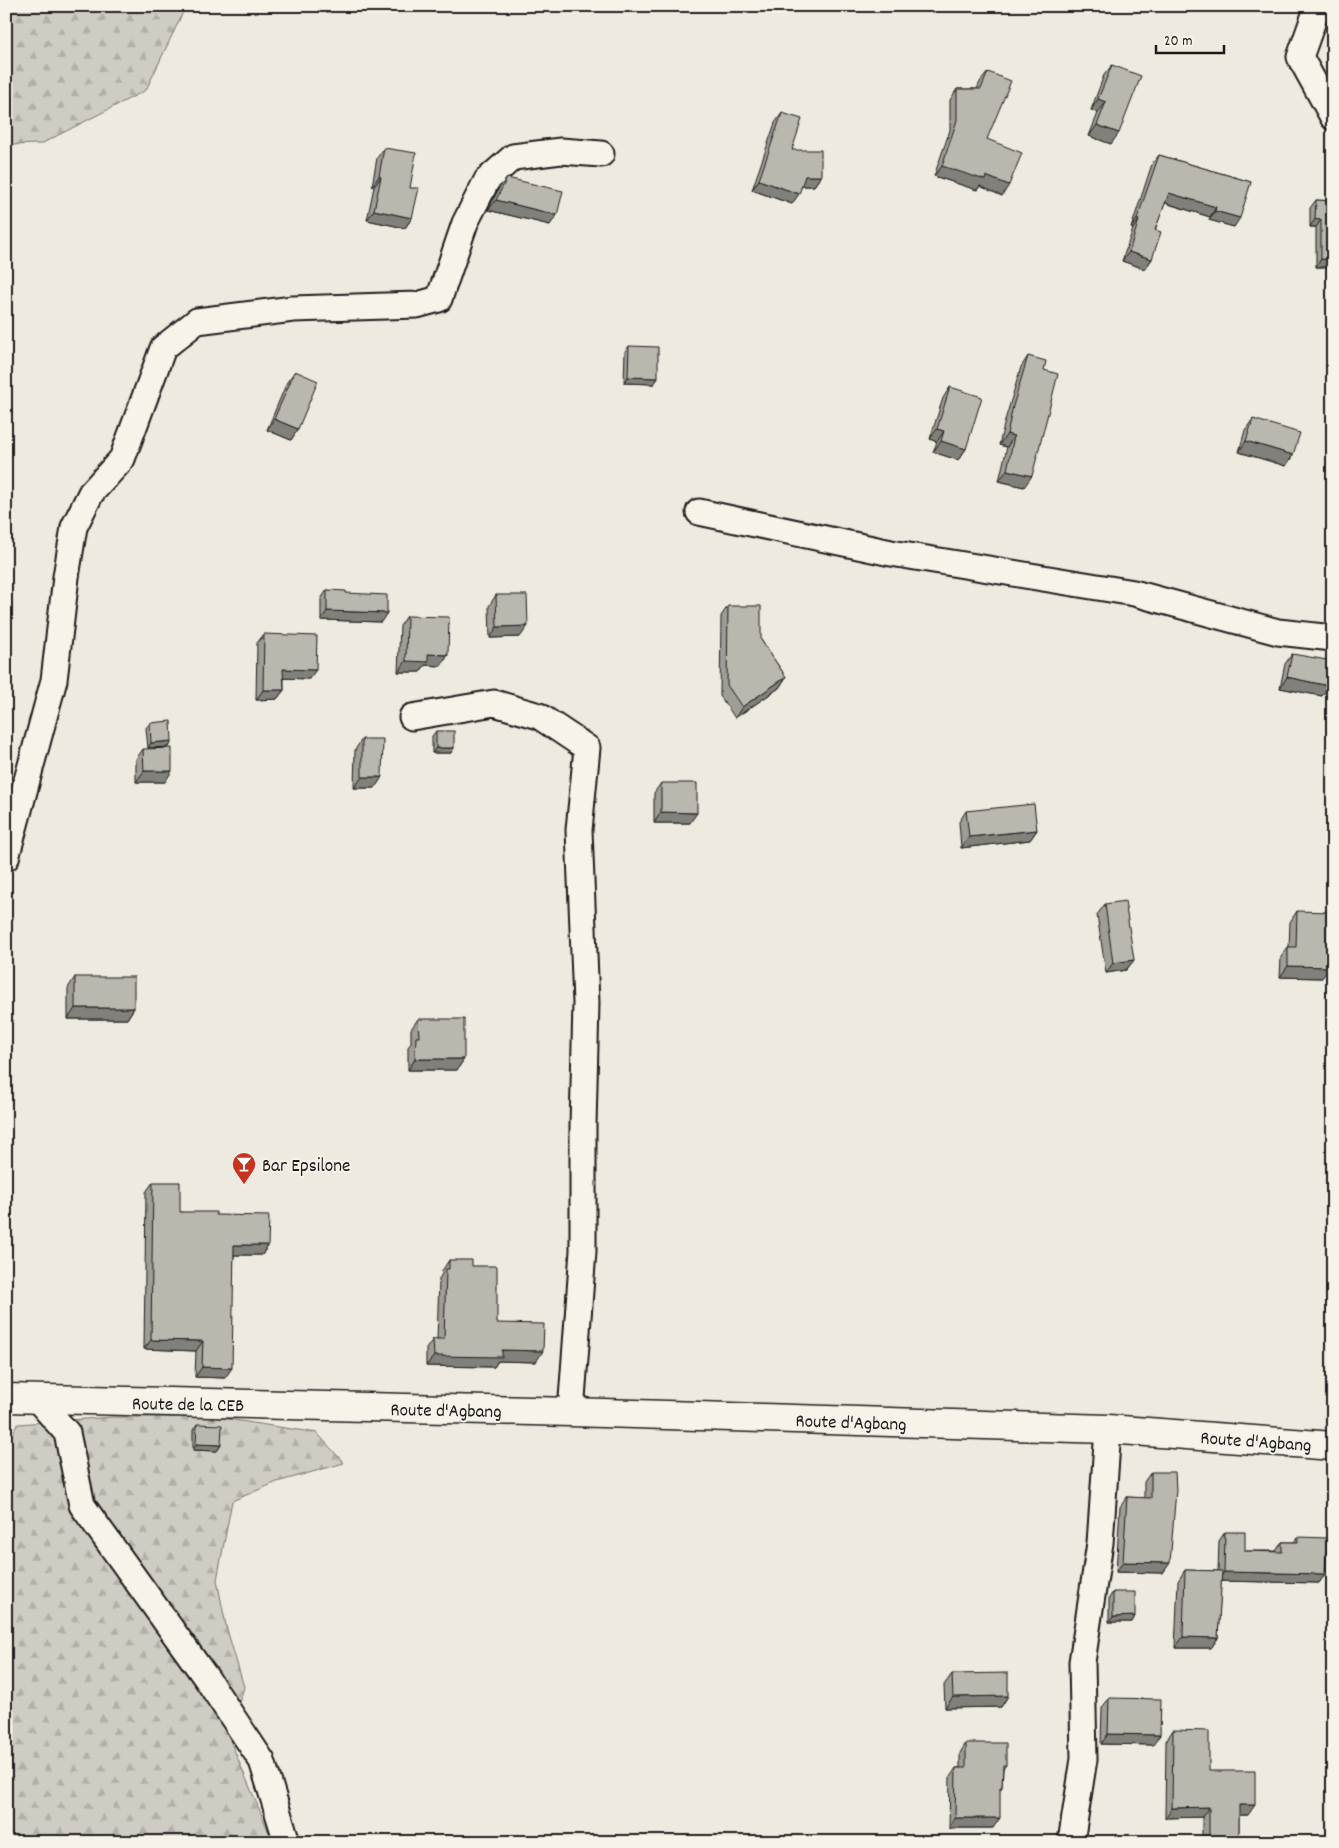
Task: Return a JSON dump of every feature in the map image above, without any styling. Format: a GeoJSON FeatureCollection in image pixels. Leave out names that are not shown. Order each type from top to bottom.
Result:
{"type":"FeatureCollection","features":[{"type":"Feature","properties":{"kind":"main road","name":"Route de la CEB"},"geometry":{"type":"LineString","coordinates":[[6,1398],[369,1408]]}},
{"type":"Feature","properties":{"kind":"main road","name":"Route d'Agbang"},"geometry":{"type":"LineString","coordinates":[[369,1408],[571,1412],[1108,1429],[1333,1446]]}},
{"type":"Feature","properties":{"kind":"street"},"geometry":{"type":"LineString","coordinates":[[1318,6],[1300,57],[1333,117]]}},
{"type":"Feature","properties":{"kind":"street"},"geometry":{"type":"LineString","coordinates":[[6,858],[54,680],[74,527],[91,493],[122,459],[163,348],[197,320],[293,309],[417,305],[439,299],[469,214],[487,180],[513,157],[561,151],[601,154]]}},
{"type":"Feature","properties":{"kind":"street"},"geometry":{"type":"LineString","coordinates":[[699,512],[891,553],[1134,593],[1278,632],[1333,638]]}},
{"type":"Feature","properties":{"kind":"street"},"geometry":{"type":"LineString","coordinates":[[412,717],[494,703],[539,716],[588,748],[579,830],[586,1003],[582,1136],[583,1251],[571,1412]]}},
{"type":"Feature","properties":{"kind":"street"},"geometry":{"type":"LineString","coordinates":[[38,1400],[66,1433],[82,1505],[207,1679],[262,1761],[287,1842]]}},
{"type":"Feature","properties":{"kind":"street"},"geometry":{"type":"LineString","coordinates":[[1071,1842],[1084,1759],[1082,1662],[1100,1543],[1108,1429]]}},
{"type":"Feature","properties":{"kind":"green space"},"geometry":{"type":"Polygon","coordinates":[[[6,6],[186,6],[146,90],[41,144],[6,145],[6,6]]]}},
{"type":"Feature","properties":{"kind":"green space"},"geometry":{"type":"Polygon","coordinates":[[[112,1417],[215,1417],[317,1433],[344,1463],[277,1482],[232,1501],[217,1580],[226,1626],[244,1687],[229,1738],[273,1842],[6,1842],[6,1443],[18,1424],[112,1417]]]}},
{"type":"Feature","properties":{"kind":"building"},"geometry":{"type":"Polygon","coordinates":[[[1112,65],[1141,76],[1119,133],[1097,125],[1106,102],[1098,99],[1112,65]]]}},
{"type":"Feature","properties":{"kind":"building"},"geometry":{"type":"Polygon","coordinates":[[[988,72],[1011,81],[987,139],[1022,153],[1009,185],[986,176],[985,180],[942,166],[957,120],[957,89],[981,89],[988,72]]]}},
{"type":"Feature","properties":{"kind":"building"},"geometry":{"type":"Polygon","coordinates":[[[782,113],[802,119],[792,150],[821,150],[821,176],[805,176],[799,194],[759,180],[782,113]]]}},
{"type":"Feature","properties":{"kind":"building"},"geometry":{"type":"Polygon","coordinates":[[[384,148],[416,153],[410,188],[419,188],[412,218],[374,210],[381,177],[379,176],[384,148]]]}},
{"type":"Feature","properties":{"kind":"building"},"geometry":{"type":"Polygon","coordinates":[[[1159,155],[1251,182],[1240,218],[1215,211],[1216,207],[1169,193],[1155,230],[1161,232],[1152,259],[1129,252],[1139,220],[1137,219],[1159,155]]]}},
{"type":"Feature","properties":{"kind":"building"},"geometry":{"type":"Polygon","coordinates":[[[507,178],[563,191],[557,215],[496,200],[507,178]]]}},
{"type":"Feature","properties":{"kind":"building"},"geometry":{"type":"Polygon","coordinates":[[[1316,200],[1333,201],[1333,260],[1321,259],[1321,220],[1315,219],[1316,200]]]}},
{"type":"Feature","properties":{"kind":"building"},"geometry":{"type":"Polygon","coordinates":[[[629,346],[658,347],[658,378],[628,377],[629,346]]]}},
{"type":"Feature","properties":{"kind":"building"},"geometry":{"type":"Polygon","coordinates":[[[1028,356],[1046,361],[1044,370],[1058,374],[1032,476],[1007,470],[1014,436],[1007,434],[1028,356]]]}},
{"type":"Feature","properties":{"kind":"building"},"geometry":{"type":"Polygon","coordinates":[[[295,371],[318,381],[298,429],[274,419],[295,371]]]}},
{"type":"Feature","properties":{"kind":"building"},"geometry":{"type":"Polygon","coordinates":[[[950,387],[982,397],[966,449],[941,441],[944,431],[937,429],[950,387]]]}},
{"type":"Feature","properties":{"kind":"building"},"geometry":{"type":"Polygon","coordinates":[[[1253,419],[1300,433],[1293,455],[1246,441],[1253,419]]]}},
{"type":"Feature","properties":{"kind":"building"},"geometry":{"type":"Polygon","coordinates":[[[327,590],[387,595],[387,613],[327,611],[327,590]]]}},
{"type":"Feature","properties":{"kind":"building"},"geometry":{"type":"Polygon","coordinates":[[[496,595],[527,595],[528,626],[497,627],[496,595]]]}},
{"type":"Feature","properties":{"kind":"building"},"geometry":{"type":"Polygon","coordinates":[[[728,606],[761,606],[761,640],[786,677],[742,707],[727,685],[728,606]]]}},
{"type":"Feature","properties":{"kind":"building"},"geometry":{"type":"Polygon","coordinates":[[[407,616],[449,617],[448,655],[428,654],[428,662],[406,661],[407,616]]]}},
{"type":"Feature","properties":{"kind":"building"},"geometry":{"type":"Polygon","coordinates":[[[264,634],[317,636],[316,670],[283,669],[284,690],[263,690],[264,634]]]}},
{"type":"Feature","properties":{"kind":"building"},"geometry":{"type":"Polygon","coordinates":[[[1292,654],[1333,661],[1329,686],[1287,677],[1292,654]]]}},
{"type":"Feature","properties":{"kind":"building"},"geometry":{"type":"Polygon","coordinates":[[[171,721],[172,741],[151,743],[150,723],[171,721]]]}},
{"type":"Feature","properties":{"kind":"building"},"geometry":{"type":"Polygon","coordinates":[[[436,731],[454,731],[454,748],[436,748],[436,731]]]}},
{"type":"Feature","properties":{"kind":"building"},"geometry":{"type":"Polygon","coordinates":[[[362,739],[383,739],[382,777],[362,777],[362,739]]]}},
{"type":"Feature","properties":{"kind":"building"},"geometry":{"type":"Polygon","coordinates":[[[172,748],[172,771],[144,771],[143,749],[172,748]]]}},
{"type":"Feature","properties":{"kind":"building"},"geometry":{"type":"Polygon","coordinates":[[[661,783],[697,783],[697,813],[661,812],[661,783]]]}},
{"type":"Feature","properties":{"kind":"building"},"geometry":{"type":"Polygon","coordinates":[[[1034,804],[1037,830],[969,837],[966,811],[1034,804]]]}},
{"type":"Feature","properties":{"kind":"building"},"geometry":{"type":"Polygon","coordinates":[[[1125,901],[1134,960],[1113,963],[1105,904],[1125,901]]]}},
{"type":"Feature","properties":{"kind":"building"},"geometry":{"type":"Polygon","coordinates":[[[1297,911],[1330,912],[1330,967],[1288,966],[1288,947],[1296,947],[1297,911]]]}},
{"type":"Feature","properties":{"kind":"building"},"geometry":{"type":"Polygon","coordinates":[[[75,977],[134,977],[134,1008],[75,1008],[75,977]]]}},
{"type":"Feature","properties":{"kind":"building"},"geometry":{"type":"Polygon","coordinates":[[[418,1019],[464,1019],[464,1059],[415,1059],[416,1037],[419,1037],[418,1019]]]}},
{"type":"Feature","properties":{"kind":"building"},"geometry":{"type":"Polygon","coordinates":[[[153,1182],[180,1182],[180,1212],[216,1212],[216,1215],[269,1216],[268,1245],[234,1245],[232,1368],[202,1367],[203,1341],[151,1340],[153,1182]]]}},
{"type":"Feature","properties":{"kind":"building"},"geometry":{"type":"Polygon","coordinates":[[[449,1260],[472,1260],[472,1266],[497,1266],[497,1323],[544,1324],[543,1351],[502,1350],[502,1357],[434,1356],[433,1339],[444,1339],[446,1269],[449,1269],[449,1260]]]}},
{"type":"Feature","properties":{"kind":"building"},"geometry":{"type":"Polygon","coordinates":[[[197,1424],[222,1425],[221,1445],[196,1444],[197,1424]]]}},
{"type":"Feature","properties":{"kind":"building"},"geometry":{"type":"Polygon","coordinates":[[[1151,1472],[1175,1472],[1176,1490],[1170,1563],[1123,1562],[1127,1497],[1151,1498],[1151,1472]]]}},
{"type":"Feature","properties":{"kind":"building"},"geometry":{"type":"Polygon","coordinates":[[[1225,1532],[1245,1532],[1245,1551],[1282,1552],[1282,1542],[1298,1542],[1298,1537],[1327,1538],[1325,1574],[1224,1572],[1225,1532]]]}},
{"type":"Feature","properties":{"kind":"building"},"geometry":{"type":"Polygon","coordinates":[[[1185,1570],[1222,1571],[1218,1638],[1183,1637],[1185,1570]]]}},
{"type":"Feature","properties":{"kind":"building"},"geometry":{"type":"Polygon","coordinates":[[[1113,1592],[1135,1592],[1135,1616],[1113,1617],[1113,1592]]]}},
{"type":"Feature","properties":{"kind":"building"},"geometry":{"type":"Polygon","coordinates":[[[1008,1673],[1008,1696],[953,1697],[952,1674],[1008,1673]]]}},
{"type":"Feature","properties":{"kind":"building"},"geometry":{"type":"Polygon","coordinates":[[[1109,1698],[1161,1699],[1160,1735],[1108,1734],[1109,1698]]]}},
{"type":"Feature","properties":{"kind":"building"},"geometry":{"type":"Polygon","coordinates":[[[1173,1730],[1209,1731],[1209,1771],[1255,1771],[1255,1805],[1239,1805],[1239,1838],[1209,1838],[1209,1807],[1172,1808],[1173,1730]]]}},
{"type":"Feature","properties":{"kind":"building"},"geometry":{"type":"Polygon","coordinates":[[[966,1743],[1006,1743],[1006,1765],[1003,1765],[1002,1787],[1000,1787],[1000,1818],[955,1818],[956,1768],[966,1768],[966,1743]]]}},
{"type":"Feature","properties":{"kind":"building"},"geometry":{"type":"Polygon","coordinates":[[[1108,1837],[1155,1838],[1154,1842],[1108,1842],[1108,1837]]]}},
{"type":"Feature","properties":{"kind":"place","name":"Bar Epsilone"},"geometry":{"type":"Point","coordinates":[244,1185]}}]}
